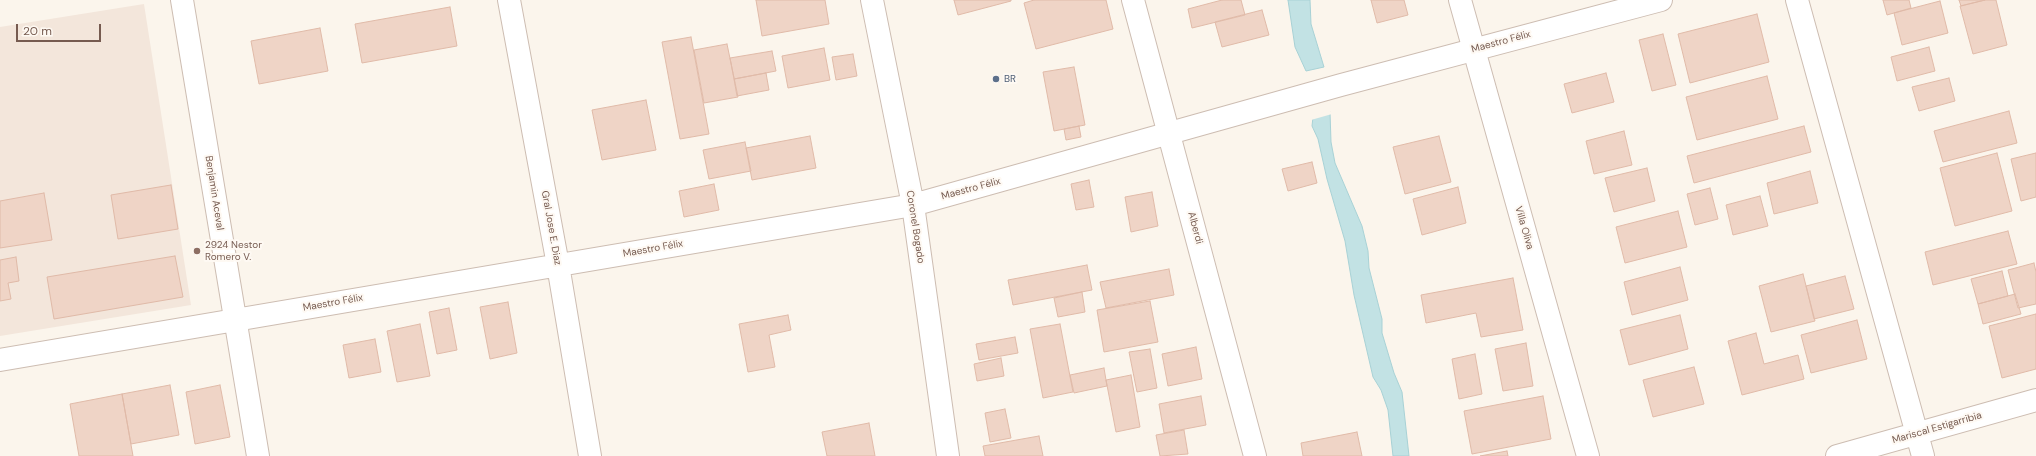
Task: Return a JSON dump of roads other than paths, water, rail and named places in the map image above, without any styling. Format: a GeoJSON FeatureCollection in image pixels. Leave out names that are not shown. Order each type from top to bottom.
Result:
{"type":"FeatureCollection","features":[{"type":"Feature","properties":{"kind":"street","name":"Benjamin Aceval"},"geometry":{"type":"LineString","coordinates":[[182,0],[258,456]]}},
{"type":"Feature","properties":{"kind":"street","name":"Gral Jose E. Diaz"},"geometry":{"type":"LineString","coordinates":[[509,0],[558,265],[590,456]]}},
{"type":"Feature","properties":{"kind":"street","name":"Coronel Bogado"},"geometry":{"type":"LineString","coordinates":[[872,0],[913,205],[948,456]]}},
{"type":"Feature","properties":{"kind":"street","name":"Alberdi"},"geometry":{"type":"LineString","coordinates":[[1133,0],[1255,456]]}},
{"type":"Feature","properties":{"kind":"street","name":"Villa Oliva"},"geometry":{"type":"LineString","coordinates":[[1460,0],[1588,456]]}},
{"type":"Feature","properties":{"kind":"street","name":"Maestro Félix"},"geometry":{"type":"LineString","coordinates":[[0,360],[913,205],[1341,85],[1661,0]]}},
{"type":"Feature","properties":{"kind":"street"},"geometry":{"type":"LineString","coordinates":[[1797,0],[1923,456]]}},
{"type":"Feature","properties":{"kind":"street","name":"Mariscal Estigarribia"},"geometry":{"type":"LineString","coordinates":[[1837,456],[2036,400]]}},
{"type":"Feature","properties":{"kind":"water"},"geometry":{"type":"Polygon","coordinates":[[[1288,0],[1310,0],[1311,24],[1324,67],[1306,71],[1295,47],[1288,0]]]}},
{"type":"Feature","properties":{"kind":"water"},"geometry":{"type":"Polygon","coordinates":[[[1330,112],[1331,142],[1335,163],[1362,226],[1368,251],[1369,268],[1382,319],[1382,333],[1394,373],[1402,392],[1409,456],[1393,456],[1388,410],[1381,390],[1373,377],[1354,295],[1345,241],[1327,179],[1318,139],[1312,126],[1313,117],[1330,112]]]}},
{"type":"Feature","properties":{"kind":"place","name":"BR"},"geometry":{"type":"Point","coordinates":[996,79]}},
{"type":"Feature","properties":{"kind":"place","name":"2924 Nestor Romero V."},"geometry":{"type":"Point","coordinates":[197,251]}}]}
